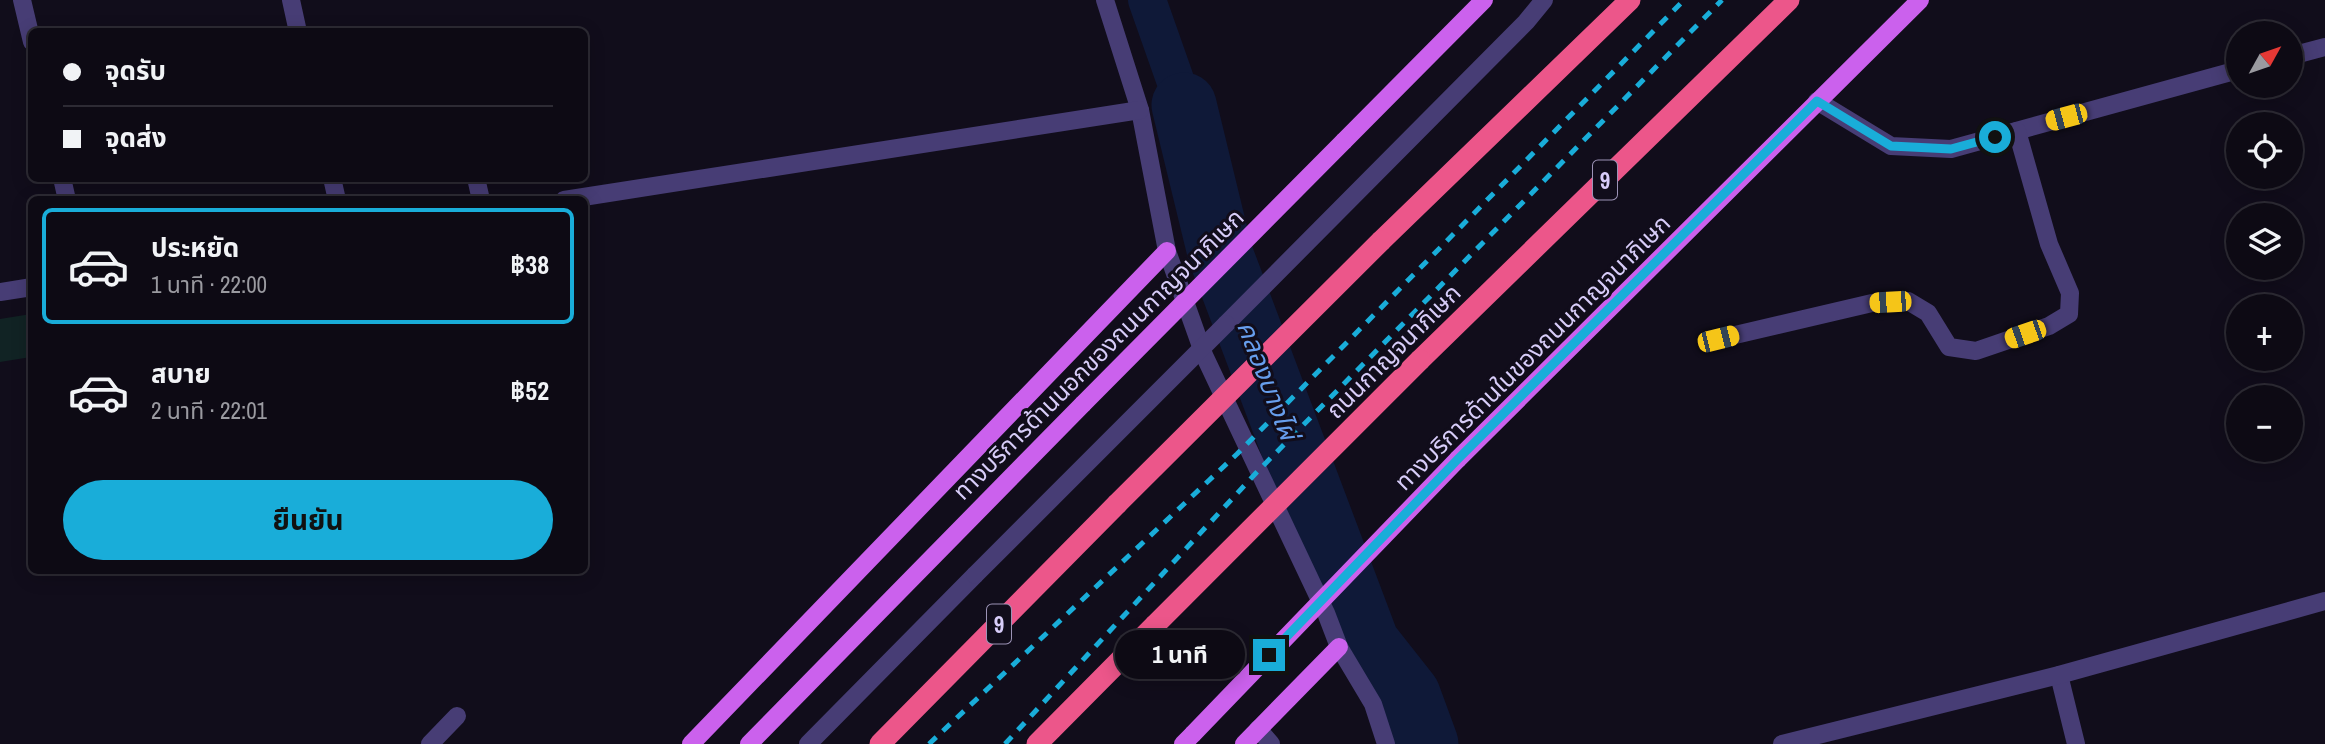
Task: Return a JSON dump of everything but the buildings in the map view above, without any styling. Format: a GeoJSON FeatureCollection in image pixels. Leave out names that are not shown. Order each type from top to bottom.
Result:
{"type":"FeatureCollection","features":[{"type":"Feature","properties":{"kind":"highway","name":"9"},"geometry":{"type":"LineString","coordinates":[[880,744],[1381,241],[1630,0]]}},
{"type":"Feature","properties":{"kind":"highway","name":"ถนนกาญจนาภิเษก"},"geometry":{"type":"LineString","coordinates":[[1037,744],[1420,360],[1789,0]]}},
{"type":"Feature","properties":{"kind":"main road","name":"ทางบริการด้านนอกของถนนกาญจนาภิเษก"},"geometry":{"type":"LineString","coordinates":[[749,744],[1484,0]]}},
{"type":"Feature","properties":{"kind":"main road","name":"ทางบริการด้านในของถนนกาญจนาภิเษก"},"geometry":{"type":"LineString","coordinates":[[1188,739],[1458,459],[1920,0]]}},
{"type":"Feature","properties":{"kind":"main road"},"geometry":{"type":"LineString","coordinates":[[691,744],[1167,251]]}},
{"type":"Feature","properties":{"kind":"main road"},"geometry":{"type":"LineString","coordinates":[[1244,744],[1339,647]]}},
{"type":"Feature","properties":{"kind":"street"},"geometry":{"type":"LineString","coordinates":[[22,0],[29,28]]}},
{"type":"Feature","properties":{"kind":"street"},"geometry":{"type":"LineString","coordinates":[[290,0],[297,28]]}},
{"type":"Feature","properties":{"kind":"street"},"geometry":{"type":"LineString","coordinates":[[1105,0],[1140,110],[1167,251],[1204,355],[1326,613],[1339,647],[1373,704],[1386,744]]}},
{"type":"Feature","properties":{"kind":"street"},"geometry":{"type":"LineString","coordinates":[[808,744],[1526,22],[1544,0]]}},
{"type":"Feature","properties":{"kind":"street"},"geometry":{"type":"LineString","coordinates":[[2303,53],[2325,47]]}},
{"type":"Feature","properties":{"kind":"street"},"geometry":{"type":"LineString","coordinates":[[1817,101],[1891,146],[1951,149],[2226,73]]}},
{"type":"Feature","properties":{"kind":"street"},"geometry":{"type":"LineString","coordinates":[[588,196],[1140,110]]}},
{"type":"Feature","properties":{"kind":"street"},"geometry":{"type":"LineString","coordinates":[[1718,339],[1872,303],[1908,301],[1928,313],[1949,347],[1976,351],[2049,326],[2069,314],[2070,293],[2049,244],[2017,131]]}},
{"type":"Feature","properties":{"kind":"street"},"geometry":{"type":"LineString","coordinates":[[0,292],[28,287]]}},
{"type":"Feature","properties":{"kind":"street"},"geometry":{"type":"LineString","coordinates":[[1782,744],[2059,675],[2325,601]]}},
{"type":"Feature","properties":{"kind":"street"},"geometry":{"type":"LineString","coordinates":[[2059,675],[2076,744]]}},
{"type":"Feature","properties":{"kind":"street"},"geometry":{"type":"LineString","coordinates":[[430,744],[457,716]]}},
{"type":"Feature","properties":{"kind":"street"},"geometry":{"type":"LineString","coordinates":[[1258,729],[1271,744]]}},
{"type":"Feature","properties":{"kind":"shaded area"},"geometry":{"type":"Polygon","coordinates":[[[28,314],[28,357],[0,362],[0,319],[28,314]]]}},
{"type":"Feature","properties":{"kind":"waterway","name":"คลองบางไผ่"},"geometry":{"type":"LineString","coordinates":[[1147,0],[1184,105]]}},
{"type":"Feature","properties":{"kind":"waterway","name":"คลองบางไผ่"},"geometry":{"type":"LineString","coordinates":[[1184,105],[1220,253],[1367,643],[1408,695],[1426,744]]}},
{"type":"Feature","properties":{"kind":"railway"},"geometry":{"type":"LineString","coordinates":[[929,744],[1237,454],[1684,0]]}},
{"type":"Feature","properties":{"kind":"railway"},"geometry":{"type":"LineString","coordinates":[[1005,744],[1256,473],[1722,0]]}},
{"type":"Feature","properties":{"kind":"route"},"geometry":{"type":"LineString","coordinates":[[1269,655],[1458,459],[1817,101],[1891,146],[1951,149],[1995,137]]}}]}
